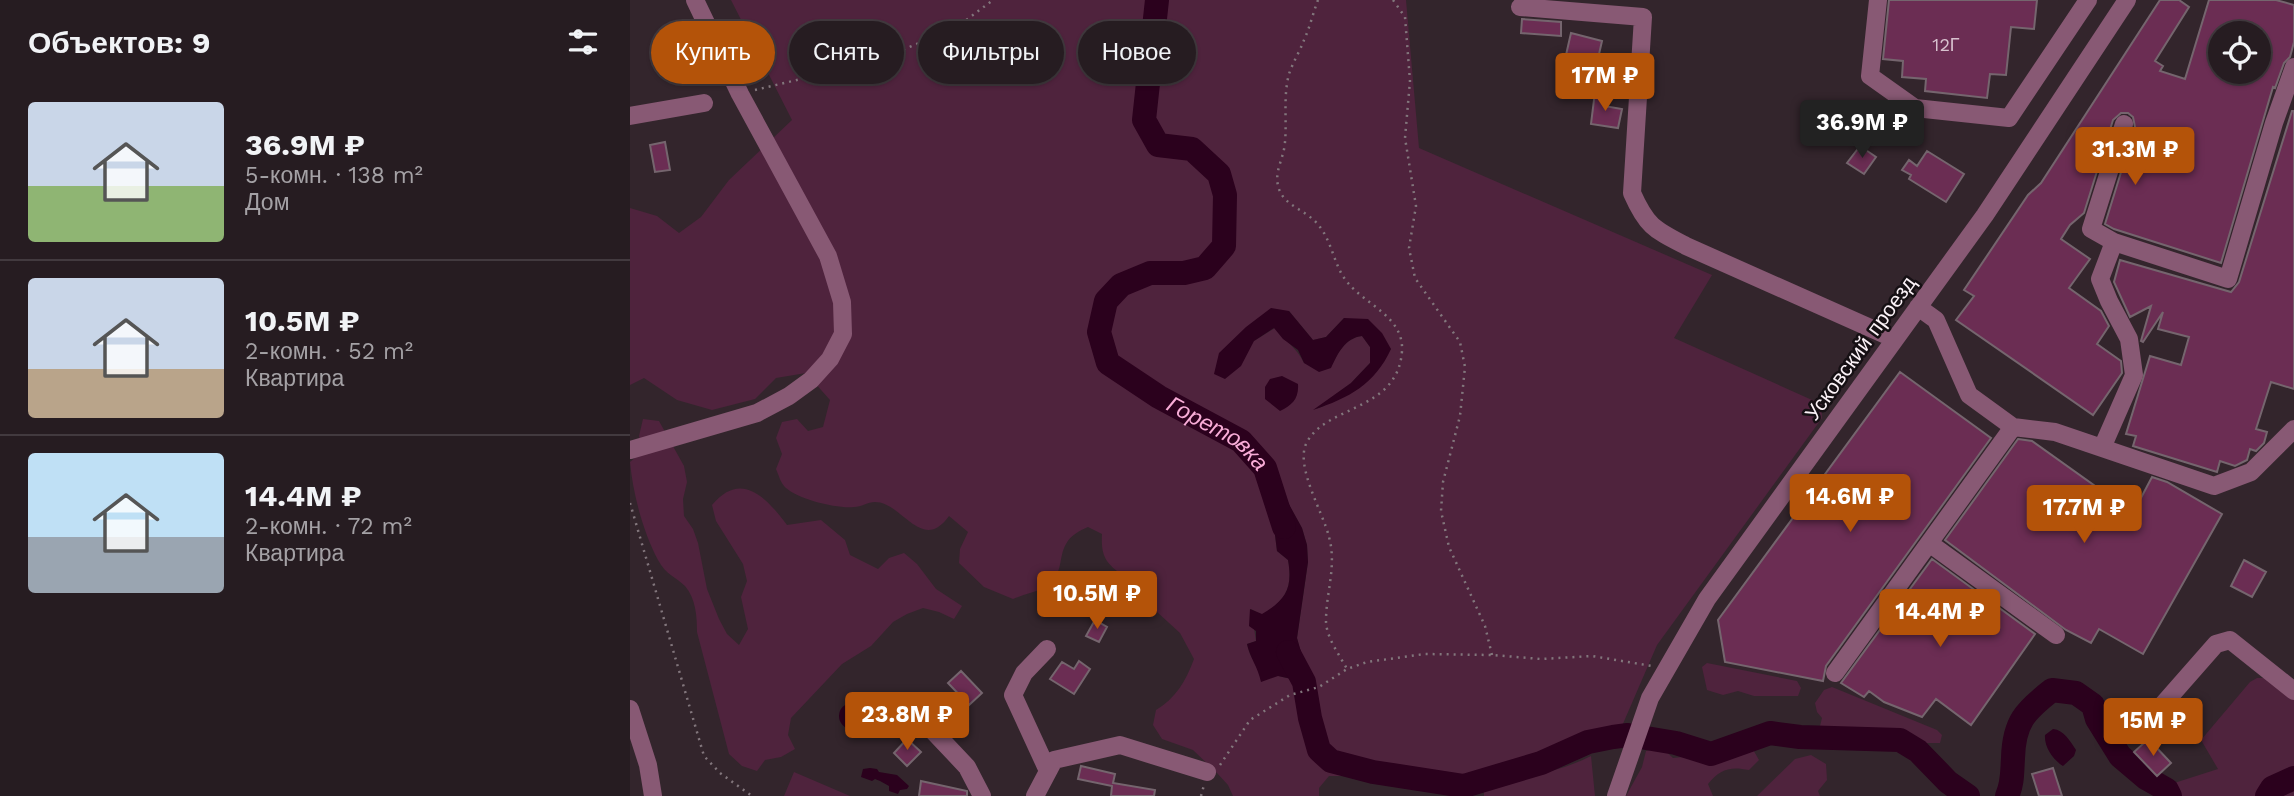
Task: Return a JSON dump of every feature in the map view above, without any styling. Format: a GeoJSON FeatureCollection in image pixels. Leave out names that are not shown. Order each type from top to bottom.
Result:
{"type":"FeatureCollection","features":[{"type":"Feature","properties":{"kind":"street"},"geometry":{"type":"LineString","coordinates":[[630,450],[757,413],[789,396],[811,380],[830,359],[843,334],[842,302],[828,256],[740,94],[695,0]]}},
{"type":"Feature","properties":{"kind":"street"},"geometry":{"type":"LineString","coordinates":[[1878,0],[1870,76],[1915,108],[2009,118],[2088,0]]}},
{"type":"Feature","properties":{"kind":"street","name":"Усковский проезд"},"geometry":{"type":"LineString","coordinates":[[1616,796],[1638,728],[1665,669],[1725,571],[1985,215],[2127,0]]}},
{"type":"Feature","properties":{"kind":"street"},"geometry":{"type":"LineString","coordinates":[[1520,7],[1643,17],[1632,193],[1642,214],[1655,230],[1895,339]]}},
{"type":"Feature","properties":{"kind":"street"},"geometry":{"type":"LineString","coordinates":[[2124,124],[2091,229],[2114,242],[2228,279],[2274,123],[2294,67]]}},
{"type":"Feature","properties":{"kind":"street"},"geometry":{"type":"LineString","coordinates":[[630,116],[704,103]]}},
{"type":"Feature","properties":{"kind":"street"},"geometry":{"type":"LineString","coordinates":[[2102,448],[2134,376],[2129,339],[2100,279],[2114,242]]}},
{"type":"Feature","properties":{"kind":"street"},"geometry":{"type":"LineString","coordinates":[[1918,307],[1936,320],[1969,396],[2013,427],[2055,432],[2214,486],[2250,472],[2294,429]]}},
{"type":"Feature","properties":{"kind":"street"},"geometry":{"type":"LineString","coordinates":[[1835,673],[2013,427]]}},
{"type":"Feature","properties":{"kind":"street"},"geometry":{"type":"LineString","coordinates":[[1929,543],[2056,635]]}},
{"type":"Feature","properties":{"kind":"street"},"geometry":{"type":"LineString","coordinates":[[2152,733],[2158,710],[2216,644],[2230,640],[2294,691]]}},
{"type":"Feature","properties":{"kind":"street"},"geometry":{"type":"LineString","coordinates":[[1047,649],[1024,673],[1013,695],[1048,771]]}},
{"type":"Feature","properties":{"kind":"street"},"geometry":{"type":"LineString","coordinates":[[630,709],[648,765],[653,796]]}},
{"type":"Feature","properties":{"kind":"street"},"geometry":{"type":"LineString","coordinates":[[917,714],[967,767],[982,796]]}},
{"type":"Feature","properties":{"kind":"street"},"geometry":{"type":"LineString","coordinates":[[1035,796],[1054,760],[1119,745],[1208,772]]}},
{"type":"Feature","properties":{"kind":"path"},"geometry":{"type":"LineString","coordinates":[[740,94],[877,61],[957,27],[993,0]]}},
{"type":"Feature","properties":{"kind":"path"},"geometry":{"type":"LineString","coordinates":[[1318,0],[1306,37],[1289,75],[1284,114],[1286,144],[1276,177],[1279,191],[1291,206],[1307,212],[1321,228],[1348,283],[1384,313],[1396,328],[1402,349],[1399,365],[1390,384],[1375,397],[1316,430],[1306,443],[1303,456],[1304,468],[1328,533],[1333,555],[1326,623],[1347,670]]}},
{"type":"Feature","properties":{"kind":"path"},"geometry":{"type":"LineString","coordinates":[[1392,0],[1405,17],[1410,81],[1405,138],[1416,206],[1409,248],[1415,278],[1460,342],[1465,367],[1460,416],[1443,482],[1441,511],[1449,547],[1485,626],[1492,655]]}},
{"type":"Feature","properties":{"kind":"path"},"geometry":{"type":"LineString","coordinates":[[630,503],[705,756],[720,773],[752,796]]}},
{"type":"Feature","properties":{"kind":"path"},"geometry":{"type":"LineString","coordinates":[[1201,796],[1208,772],[1220,766],[1250,720],[1290,695],[1319,687],[1347,670],[1367,662],[1425,654],[1541,659],[1592,656],[1665,669]]}},
{"type":"Feature","properties":{"kind":"shaded area"},"geometry":{"type":"Polygon","coordinates":[[[731,0],[1406,0],[1419,148],[1712,275],[1674,338],[1821,404],[1822,418],[1657,645],[1622,726],[1603,728],[1552,752],[1478,774],[1426,775],[1369,764],[1359,776],[1329,776],[1319,788],[1319,796],[1233,796],[1228,785],[1193,750],[1162,739],[1153,725],[1156,710],[1179,689],[1194,659],[1180,633],[1145,601],[1126,571],[1120,573],[1107,561],[1102,547],[1102,534],[1088,527],[1070,538],[1058,572],[1051,583],[1045,588],[1013,599],[984,587],[959,563],[960,549],[968,532],[949,516],[939,526],[930,530],[912,523],[885,504],[875,502],[857,507],[828,505],[799,496],[784,486],[776,469],[782,454],[776,438],[782,422],[797,419],[808,431],[823,427],[830,400],[806,373],[776,378],[755,399],[712,410],[677,400],[644,378],[630,385],[630,208],[657,216],[679,233],[701,217],[729,180],[792,120],[774,84],[775,21],[742,21],[731,0]],[[1289,311],[1254,341],[1275,328],[1304,363],[1331,367],[1347,343],[1362,336],[1370,347],[1370,363],[1351,383],[1316,409],[1324,406],[1391,349],[1344,318],[1326,337],[1313,340],[1289,311]],[[1279,487],[1278,493],[1268,504],[1272,511],[1277,551],[1288,560],[1288,586],[1277,604],[1262,615],[1251,609],[1256,641],[1247,644],[1256,663],[1263,669],[1309,683],[1297,638],[1308,562],[1302,528],[1279,487]]]}},
{"type":"Feature","properties":{"kind":"shaded area"},"geometry":{"type":"Polygon","coordinates":[[[1271,308],[1289,311],[1313,340],[1326,337],[1344,318],[1368,319],[1382,333],[1391,349],[1369,381],[1349,395],[1313,410],[1351,383],[1370,363],[1370,347],[1362,336],[1347,343],[1331,368],[1319,372],[1304,363],[1298,350],[1274,328],[1254,341],[1241,366],[1225,379],[1214,374],[1219,353],[1271,308]]]}},
{"type":"Feature","properties":{"kind":"shaded area"},"geometry":{"type":"Polygon","coordinates":[[[1282,376],[1298,384],[1298,389],[1294,401],[1280,411],[1265,399],[1265,387],[1270,379],[1282,376]]]}},
{"type":"Feature","properties":{"kind":"shaded area"},"geometry":{"type":"Polygon","coordinates":[[[643,419],[659,421],[684,466],[687,482],[683,499],[684,516],[698,543],[707,589],[719,619],[727,634],[739,645],[748,629],[741,597],[747,581],[743,564],[716,521],[712,505],[733,489],[752,491],[762,497],[787,525],[821,520],[845,540],[850,555],[878,569],[889,558],[904,553],[917,564],[936,589],[962,606],[954,619],[923,608],[893,622],[871,646],[842,664],[791,718],[788,735],[795,749],[781,757],[765,760],[757,771],[742,766],[729,754],[697,632],[694,602],[685,586],[661,565],[643,525],[630,462],[642,452],[639,436],[643,419]]]}},
{"type":"Feature","properties":{"kind":"shaded area"},"geometry":{"type":"Polygon","coordinates":[[[1279,486],[1302,528],[1307,545],[1308,562],[1297,638],[1310,683],[1278,676],[1261,682],[1247,644],[1256,641],[1256,631],[1249,626],[1250,609],[1262,614],[1277,604],[1288,586],[1288,560],[1277,551],[1272,511],[1267,504],[1278,493],[1279,486]]]}},
{"type":"Feature","properties":{"kind":"shaded area"},"geometry":{"type":"Polygon","coordinates":[[[1707,663],[1797,681],[1801,688],[1798,696],[1754,696],[1738,691],[1723,695],[1707,690],[1702,667],[1707,663]]]}},
{"type":"Feature","properties":{"kind":"shaded area"},"geometry":{"type":"Polygon","coordinates":[[[2265,678],[2294,698],[2294,796],[2177,796],[2168,785],[2218,769],[2201,740],[2250,682],[2265,678]]]}},
{"type":"Feature","properties":{"kind":"shaded area"},"geometry":{"type":"Polygon","coordinates":[[[1832,687],[1937,730],[1942,735],[1940,743],[1923,743],[1866,729],[1851,732],[1820,726],[1822,718],[1815,703],[1824,690],[1832,687]]]}},
{"type":"Feature","properties":{"kind":"shaded area"},"geometry":{"type":"Polygon","coordinates":[[[852,703],[861,707],[865,716],[861,725],[852,729],[843,725],[839,716],[843,707],[852,703]]]}},
{"type":"Feature","properties":{"kind":"shaded area"},"geometry":{"type":"Polygon","coordinates":[[[2053,729],[2064,734],[2076,750],[2074,756],[2063,766],[2053,757],[2046,744],[2045,735],[2053,729]]]}},
{"type":"Feature","properties":{"kind":"shaded area"},"geometry":{"type":"Polygon","coordinates":[[[1751,746],[1759,760],[1749,770],[1736,768],[1717,775],[1708,784],[1713,796],[1626,796],[1642,767],[1646,751],[1661,747],[1673,758],[1720,753],[1751,746]]]}},
{"type":"Feature","properties":{"kind":"shaded area"},"geometry":{"type":"Polygon","coordinates":[[[1811,755],[1826,764],[1827,780],[1818,791],[1820,796],[1757,796],[1795,759],[1811,755]]]}},
{"type":"Feature","properties":{"kind":"shaded area"},"geometry":{"type":"Polygon","coordinates":[[[1591,756],[1595,796],[1484,796],[1484,791],[1496,785],[1554,770],[1591,756]]]}},
{"type":"Feature","properties":{"kind":"shaded area"},"geometry":{"type":"Polygon","coordinates":[[[870,768],[897,775],[909,786],[898,794],[889,791],[889,786],[880,781],[861,777],[863,769],[870,768]]]}},
{"type":"Feature","properties":{"kind":"shaded area"},"geometry":{"type":"Polygon","coordinates":[[[794,772],[850,796],[784,796],[794,772]]]}},
{"type":"Feature","properties":{"kind":"building"},"geometry":{"type":"Polygon","coordinates":[[[1889,0],[2037,0],[2034,29],[2011,27],[2006,75],[1990,74],[1987,98],[1925,91],[1926,79],[1902,77],[1903,61],[1883,59],[1889,0]]]}},
{"type":"Feature","properties":{"kind":"building"},"geometry":{"type":"Polygon","coordinates":[[[2160,0],[2179,0],[2189,7],[2155,61],[2163,66],[2160,71],[2185,79],[2209,0],[2276,0],[2294,5],[2294,42],[2290,57],[2284,63],[2275,88],[2273,87],[2221,263],[2105,224],[2135,127],[2133,117],[2128,113],[2121,113],[2113,120],[2084,213],[2070,225],[2061,239],[2090,259],[2069,288],[2101,311],[2109,326],[2097,344],[2121,361],[2122,373],[2093,415],[1956,320],[1974,296],[1964,290],[2028,195],[2041,183],[2160,0]]]}},
{"type":"Feature","properties":{"kind":"building"},"geometry":{"type":"Polygon","coordinates":[[[1522,19],[1561,22],[1561,36],[1521,33],[1522,19]]]}},
{"type":"Feature","properties":{"kind":"building"},"geometry":{"type":"Polygon","coordinates":[[[1571,33],[1602,41],[1597,63],[1566,55],[1571,33]]]}},
{"type":"Feature","properties":{"kind":"building"},"geometry":{"type":"Polygon","coordinates":[[[1595,92],[1606,94],[1604,106],[1622,109],[1618,128],[1591,124],[1595,92]]]}},
{"type":"Feature","properties":{"kind":"building"},"geometry":{"type":"Polygon","coordinates":[[[2292,111],[2294,389],[2271,382],[2256,429],[2267,432],[2264,443],[2256,451],[2250,449],[2247,460],[2235,466],[2220,461],[2217,472],[2133,446],[2136,436],[2126,434],[2150,356],[2181,365],[2189,337],[2158,329],[2163,312],[2143,342],[2141,341],[2151,306],[2130,317],[2114,282],[2120,260],[2231,292],[2239,282],[2292,111]]]}},
{"type":"Feature","properties":{"kind":"building"},"geometry":{"type":"Polygon","coordinates":[[[665,142],[670,170],[655,172],[650,145],[665,142]]]}},
{"type":"Feature","properties":{"kind":"building"},"geometry":{"type":"Polygon","coordinates":[[[1860,146],[1876,157],[1864,174],[1847,163],[1860,146]]]}},
{"type":"Feature","properties":{"kind":"building"},"geometry":{"type":"Polygon","coordinates":[[[1927,151],[1964,174],[1946,202],[1909,179],[1911,175],[1902,170],[1909,160],[1917,166],[1927,151]]]}},
{"type":"Feature","properties":{"kind":"building"},"geometry":{"type":"Polygon","coordinates":[[[1900,372],[1991,438],[1826,666],[1823,681],[1725,662],[1718,620],[1900,372]]]}},
{"type":"Feature","properties":{"kind":"building"},"geometry":{"type":"Polygon","coordinates":[[[2018,439],[2032,441],[2133,513],[2152,477],[2167,482],[2222,514],[2143,654],[2099,629],[2091,643],[2066,630],[1945,540],[2018,439]]]}},
{"type":"Feature","properties":{"kind":"building"},"geometry":{"type":"Polygon","coordinates":[[[1932,559],[2035,634],[1971,725],[1936,699],[1922,717],[1884,702],[1869,691],[1864,697],[1841,683],[1932,559]]]}},
{"type":"Feature","properties":{"kind":"building"},"geometry":{"type":"Polygon","coordinates":[[[2244,560],[2266,572],[2252,597],[2231,586],[2244,560]]]}},
{"type":"Feature","properties":{"kind":"building"},"geometry":{"type":"Polygon","coordinates":[[[1095,620],[1107,627],[1099,642],[1086,636],[1095,620]]]}},
{"type":"Feature","properties":{"kind":"building"},"geometry":{"type":"Polygon","coordinates":[[[1079,661],[1090,669],[1074,694],[1050,679],[1062,662],[1074,669],[1079,661]]]}},
{"type":"Feature","properties":{"kind":"building"},"geometry":{"type":"Polygon","coordinates":[[[961,671],[982,693],[969,705],[948,683],[961,671]]]}},
{"type":"Feature","properties":{"kind":"building"},"geometry":{"type":"Polygon","coordinates":[[[907,739],[921,752],[907,766],[894,753],[907,739]]]}},
{"type":"Feature","properties":{"kind":"building"},"geometry":{"type":"Polygon","coordinates":[[[2145,742],[2153,744],[2171,763],[2157,776],[2134,752],[2145,742]]]}},
{"type":"Feature","properties":{"kind":"building"},"geometry":{"type":"Polygon","coordinates":[[[1081,766],[1115,774],[1113,783],[1155,790],[1154,796],[1111,796],[1112,786],[1078,779],[1081,766]]]}},
{"type":"Feature","properties":{"kind":"building"},"geometry":{"type":"Polygon","coordinates":[[[2053,768],[2062,796],[2039,796],[2032,774],[2053,768]]]}},
{"type":"Feature","properties":{"kind":"building"},"geometry":{"type":"Polygon","coordinates":[[[921,781],[967,791],[967,796],[919,796],[921,781]]]}},
{"type":"Feature","properties":{"kind":"waterway","name":"Горетовка"},"geometry":{"type":"LineString","coordinates":[[1157,0],[1144,120],[1158,145],[1192,149],[1219,174],[1225,195],[1224,246],[1205,268],[1184,273],[1150,273],[1121,285],[1106,301],[1099,332],[1108,363],[1159,397],[1241,441],[1265,468],[1284,527]]}},
{"type":"Feature","properties":{"kind":"waterway","name":"Горетовка"},"geometry":{"type":"LineString","coordinates":[[1288,652],[1304,682],[1319,750],[1331,761],[1373,772],[1464,786],[1541,763],[1588,742],[1613,737],[1628,735],[1676,743],[1711,754],[1770,733],[1800,737],[1900,740],[1918,751],[1948,782],[1968,796]]}},
{"type":"Feature","properties":{"kind":"waterway","name":"Горетовка"},"geometry":{"type":"LineString","coordinates":[[2007,796],[2019,726],[2028,711],[2052,690],[2076,693],[2093,705],[2097,719],[2120,756],[2146,778],[2167,790],[2170,796]]}},
{"type":"Feature","properties":{"kind":"waterway","name":"Горетовка"},"geometry":{"type":"LineString","coordinates":[[2267,796],[2272,788],[2294,778]]}}]}
